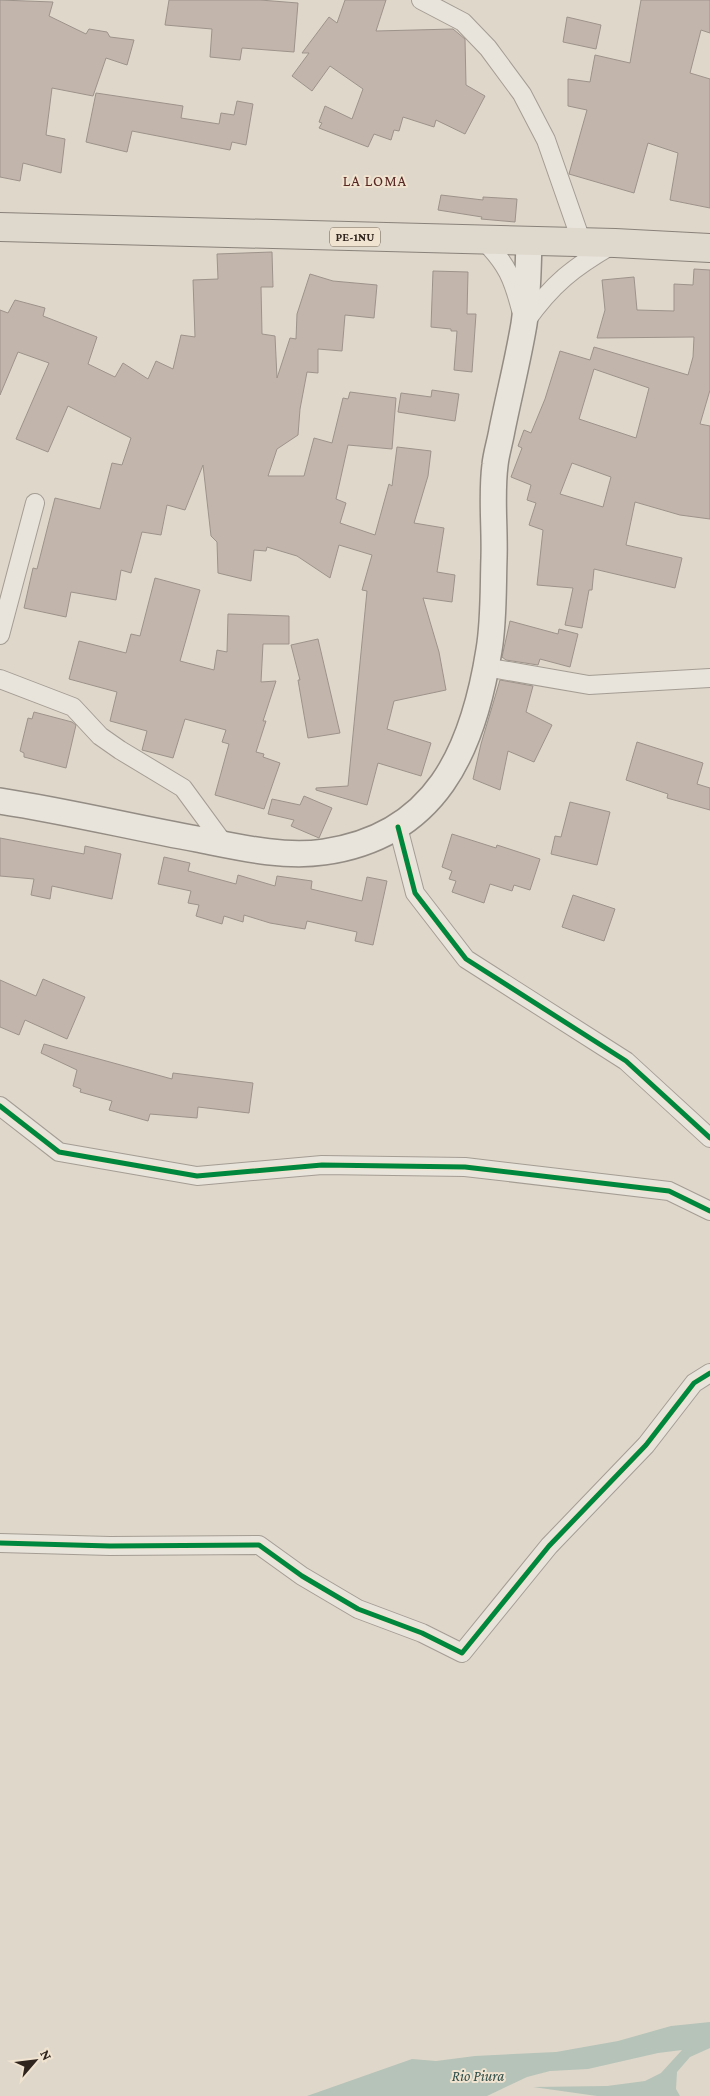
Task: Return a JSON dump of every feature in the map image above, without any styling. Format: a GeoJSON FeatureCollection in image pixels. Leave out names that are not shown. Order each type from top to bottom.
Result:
{"type":"FeatureCollection","features":[{"type":"Feature","properties":{"kind":"main road","name":"PE-1NU"},"geometry":{"type":"LineString","coordinates":[[0,227],[484,241],[582,242],[710,248]]}},
{"type":"Feature","properties":{"kind":"main road"},"geometry":{"type":"LineString","coordinates":[[0,801],[224,844],[295,854],[324,852],[377,838],[398,827],[418,812],[440,789],[455,764],[474,714],[489,649],[494,556],[495,466],[524,323],[529,242]]}},
{"type":"Feature","properties":{"kind":"street"},"geometry":{"type":"LineString","coordinates":[[421,0],[463,22],[488,48],[522,94],[546,140],[582,242]]}},
{"type":"Feature","properties":{"kind":"street"},"geometry":{"type":"LineString","coordinates":[[484,241],[501,258],[514,284],[524,323]]}},
{"type":"Feature","properties":{"kind":"street"},"geometry":{"type":"LineString","coordinates":[[524,323],[540,301],[570,271],[614,243]]}},
{"type":"Feature","properties":{"kind":"street"},"geometry":{"type":"LineString","coordinates":[[0,635],[36,503]]}},
{"type":"Feature","properties":{"kind":"street"},"geometry":{"type":"LineString","coordinates":[[485,667],[589,685],[710,678]]}},
{"type":"Feature","properties":{"kind":"street"},"geometry":{"type":"LineString","coordinates":[[0,679],[73,707],[100,736],[183,788],[224,844]]}},
{"type":"Feature","properties":{"kind":"street"},"geometry":{"type":"LineString","coordinates":[[398,827],[415,893],[466,959],[626,1061],[710,1138]]}},
{"type":"Feature","properties":{"kind":"street"},"geometry":{"type":"LineString","coordinates":[[0,1106],[58,1152],[197,1176],[322,1165],[465,1167],[669,1191],[710,1212]]}},
{"type":"Feature","properties":{"kind":"street"},"geometry":{"type":"LineString","coordinates":[[0,1543],[110,1546],[259,1545],[302,1576],[358,1609],[422,1633],[462,1653],[550,1546],[646,1445],[694,1383],[710,1373]]}},
{"type":"Feature","properties":{"kind":"water","name":"Rio Piura"},"geometry":{"type":"Polygon","coordinates":[[[710,2022],[710,2048],[690,2057],[677,2072],[676,2089],[680,2096],[597,2096],[533,2087],[607,2086],[645,2081],[661,2073],[682,2050],[658,2053],[588,2069],[550,2071],[527,2077],[487,2096],[307,2096],[412,2059],[436,2061],[475,2056],[556,2052],[618,2041],[671,2026],[710,2022]]]}},
{"type":"Feature","properties":{"kind":"building"},"geometry":{"type":"Polygon","coordinates":[[[0,0],[53,2],[49,16],[86,34],[89,29],[107,32],[110,37],[134,40],[127,65],[106,58],[93,96],[52,88],[46,135],[65,139],[61,173],[23,163],[20,181],[0,177],[0,0]]]}},
{"type":"Feature","properties":{"kind":"building"},"geometry":{"type":"Polygon","coordinates":[[[169,0],[260,0],[298,3],[294,52],[242,48],[240,60],[210,57],[212,29],[165,25],[169,0]]]}},
{"type":"Feature","properties":{"kind":"building"},"geometry":{"type":"Polygon","coordinates":[[[345,0],[386,0],[376,31],[453,29],[465,39],[466,85],[485,96],[465,134],[436,120],[434,127],[403,117],[399,131],[394,130],[391,140],[374,134],[368,147],[319,128],[322,123],[319,122],[325,106],[352,119],[363,89],[330,66],[312,91],[292,76],[309,53],[302,53],[329,17],[337,23],[345,0]]]}},
{"type":"Feature","properties":{"kind":"building"},"geometry":{"type":"Polygon","coordinates":[[[641,0],[710,0],[710,33],[701,30],[690,73],[710,79],[710,208],[670,200],[678,153],[648,143],[634,193],[569,174],[587,110],[568,106],[568,79],[590,82],[595,55],[630,63],[641,0]]]}},
{"type":"Feature","properties":{"kind":"building"},"geometry":{"type":"Polygon","coordinates":[[[567,17],[601,25],[596,49],[563,42],[567,17]]]}},
{"type":"Feature","properties":{"kind":"building"},"geometry":{"type":"Polygon","coordinates":[[[96,93],[183,106],[181,118],[219,124],[221,113],[234,115],[237,101],[253,104],[246,145],[232,142],[230,150],[132,131],[127,152],[86,142],[96,93]]]}},
{"type":"Feature","properties":{"kind":"building"},"geometry":{"type":"Polygon","coordinates":[[[441,195],[483,200],[483,197],[517,199],[515,222],[481,219],[482,217],[438,210],[441,195]]]}},
{"type":"Feature","properties":{"kind":"building"},"geometry":{"type":"Polygon","coordinates":[[[272,252],[273,287],[261,287],[262,334],[275,336],[277,378],[290,338],[296,339],[297,314],[310,274],[333,281],[377,285],[374,318],[345,315],[342,351],[318,349],[318,373],[307,372],[300,409],[298,435],[277,449],[268,476],[304,476],[314,438],[332,443],[343,398],[348,399],[350,392],[396,398],[392,449],[348,445],[336,499],[346,503],[340,523],[375,535],[389,484],[392,486],[397,447],[431,451],[428,476],[414,523],[444,528],[437,572],[455,575],[452,602],[423,598],[439,652],[446,690],[394,701],[387,729],[431,743],[421,776],[378,763],[367,805],[316,790],[316,788],[348,786],[367,591],[362,590],[372,555],[339,545],[330,578],[297,556],[267,547],[266,551],[254,550],[251,581],[218,573],[217,542],[211,536],[203,465],[185,510],[167,505],[161,535],[142,532],[131,573],[121,570],[116,600],[71,592],[66,617],[24,608],[33,568],[37,569],[55,498],[100,509],[112,463],[122,465],[131,438],[68,406],[48,452],[16,439],[49,363],[18,352],[0,395],[0,310],[8,313],[15,300],[45,308],[43,316],[97,337],[88,364],[115,377],[123,363],[148,379],[156,361],[173,369],[181,335],[195,337],[193,280],[218,279],[217,254],[272,252]]]}},
{"type":"Feature","properties":{"kind":"building"},"geometry":{"type":"Polygon","coordinates":[[[694,269],[710,270],[710,390],[700,424],[710,426],[710,519],[680,515],[635,502],[626,545],[682,558],[675,588],[594,569],[592,590],[589,590],[582,628],[565,625],[573,588],[537,585],[543,530],[529,525],[536,503],[527,500],[531,485],[511,477],[522,448],[518,446],[524,430],[531,433],[545,399],[560,351],[590,360],[594,347],[688,375],[693,357],[694,337],[597,338],[605,310],[602,280],[634,277],[637,310],[674,311],[674,284],[693,285],[694,269]],[[594,369],[579,419],[636,438],[649,388],[594,369]],[[572,463],[560,494],[603,507],[611,477],[572,463]]]}},
{"type":"Feature","properties":{"kind":"building"},"geometry":{"type":"Polygon","coordinates":[[[433,271],[468,272],[467,314],[476,314],[472,372],[454,370],[457,331],[431,327],[433,271]]]}},
{"type":"Feature","properties":{"kind":"building"},"geometry":{"type":"Polygon","coordinates":[[[432,390],[459,394],[455,421],[398,412],[401,393],[431,397],[432,390]]]}},
{"type":"Feature","properties":{"kind":"building"},"geometry":{"type":"Polygon","coordinates":[[[155,578],[200,590],[180,661],[214,670],[217,650],[227,652],[228,614],[289,616],[289,644],[263,644],[261,682],[276,681],[263,721],[266,721],[256,752],[264,754],[263,757],[280,763],[264,809],[215,795],[229,744],[222,742],[226,730],[185,719],[173,758],[142,750],[147,731],[110,721],[117,692],[69,679],[79,641],[126,653],[131,634],[140,636],[155,578]]]}},
{"type":"Feature","properties":{"kind":"building"},"geometry":{"type":"Polygon","coordinates":[[[510,621],[558,634],[559,629],[578,634],[570,667],[540,659],[538,665],[506,660],[502,657],[510,621]]]}},
{"type":"Feature","properties":{"kind":"building"},"geometry":{"type":"Polygon","coordinates":[[[318,639],[340,733],[308,738],[298,680],[300,680],[291,645],[318,639]]]}},
{"type":"Feature","properties":{"kind":"building"},"geometry":{"type":"Polygon","coordinates":[[[500,680],[533,686],[526,712],[552,725],[534,762],[508,751],[500,790],[473,779],[500,680]]]}},
{"type":"Feature","properties":{"kind":"building"},"geometry":{"type":"Polygon","coordinates":[[[34,712],[72,722],[76,725],[66,768],[24,757],[24,753],[20,751],[28,718],[32,719],[34,712]]]}},
{"type":"Feature","properties":{"kind":"building"},"geometry":{"type":"Polygon","coordinates":[[[637,742],[703,763],[697,784],[710,788],[710,810],[667,798],[668,794],[626,780],[637,742]]]}},
{"type":"Feature","properties":{"kind":"building"},"geometry":{"type":"Polygon","coordinates":[[[304,796],[332,808],[319,838],[291,826],[294,820],[268,814],[272,799],[300,805],[304,796]]]}},
{"type":"Feature","properties":{"kind":"building"},"geometry":{"type":"Polygon","coordinates":[[[570,802],[610,812],[597,865],[551,854],[555,836],[561,837],[570,802]]]}},
{"type":"Feature","properties":{"kind":"building"},"geometry":{"type":"Polygon","coordinates":[[[452,834],[496,848],[497,845],[540,859],[530,890],[514,885],[512,891],[490,884],[484,903],[452,892],[456,881],[449,879],[452,871],[442,867],[452,834]]]}},
{"type":"Feature","properties":{"kind":"building"},"geometry":{"type":"Polygon","coordinates":[[[0,838],[84,854],[85,846],[121,854],[112,899],[52,886],[50,899],[31,895],[34,879],[0,876],[0,838]]]}},
{"type":"Feature","properties":{"kind":"building"},"geometry":{"type":"Polygon","coordinates":[[[164,857],[190,863],[188,871],[236,884],[238,875],[275,886],[277,876],[312,881],[311,889],[362,901],[367,877],[387,881],[373,945],[355,941],[357,932],[307,921],[305,929],[270,923],[244,915],[243,922],[224,916],[222,924],[196,916],[199,905],[188,903],[191,891],[158,884],[164,857]]]}},
{"type":"Feature","properties":{"kind":"building"},"geometry":{"type":"Polygon","coordinates":[[[573,895],[615,909],[604,941],[562,927],[573,895]]]}},
{"type":"Feature","properties":{"kind":"building"},"geometry":{"type":"Polygon","coordinates":[[[43,979],[85,997],[67,1039],[25,1020],[19,1035],[0,1027],[0,980],[36,996],[43,979]]]}},
{"type":"Feature","properties":{"kind":"building"},"geometry":{"type":"Polygon","coordinates":[[[44,1044],[172,1079],[173,1073],[253,1083],[249,1113],[198,1107],[197,1118],[150,1114],[148,1121],[109,1110],[112,1101],[80,1092],[81,1089],[73,1086],[77,1070],[41,1053],[44,1044]]]}},
{"type":"Feature","properties":{"kind":"cycle path"},"geometry":{"type":"LineString","coordinates":[[398,827],[415,893],[466,959],[626,1061],[710,1138]]}},
{"type":"Feature","properties":{"kind":"cycle path"},"geometry":{"type":"LineString","coordinates":[[0,1106],[59,1152],[197,1176],[322,1165],[465,1167],[669,1191],[710,1211]]}},
{"type":"Feature","properties":{"kind":"cycle path"},"geometry":{"type":"LineString","coordinates":[[0,1543],[110,1546],[259,1545],[302,1576],[358,1609],[422,1633],[462,1653],[549,1546],[646,1445],[694,1383],[710,1373]]}},
{"type":"Feature","properties":{"kind":"district","name":"LA LOMA"},"geometry":{"type":"Point","coordinates":[375,181]}}]}
